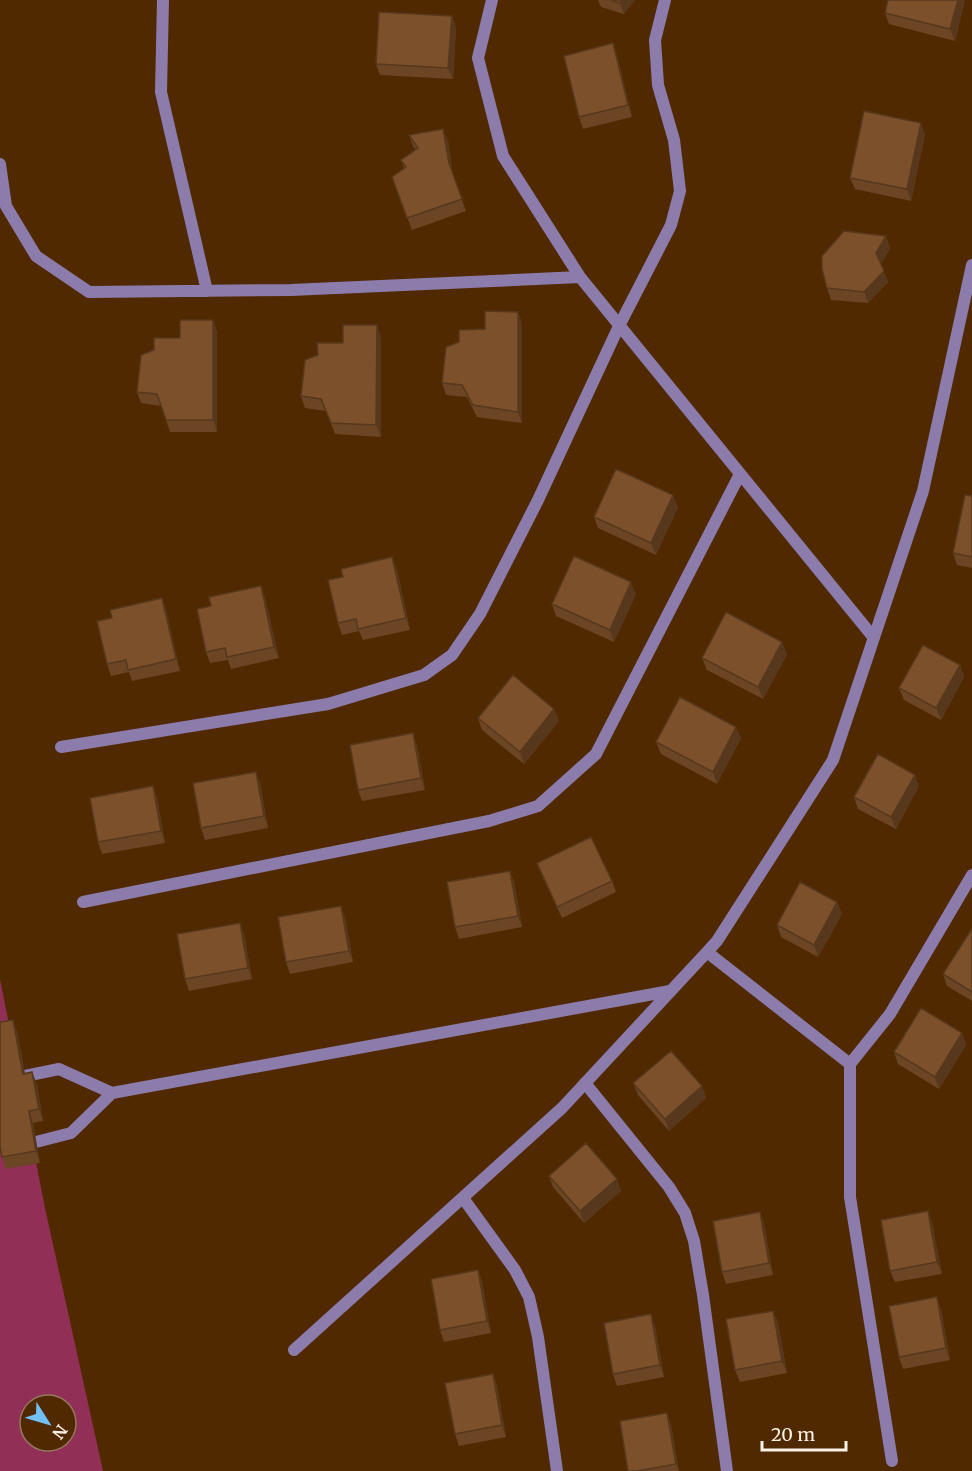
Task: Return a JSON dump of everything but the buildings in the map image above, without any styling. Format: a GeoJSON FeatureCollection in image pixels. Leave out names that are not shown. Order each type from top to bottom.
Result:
{"type":"FeatureCollection","features":[{"type":"Feature","properties":{"kind":"street"},"geometry":{"type":"LineString","coordinates":[[163,0],[160,92],[207,291]]}},
{"type":"Feature","properties":{"kind":"street"},"geometry":{"type":"LineString","coordinates":[[492,0],[478,58],[503,156],[580,277],[874,638]]}},
{"type":"Feature","properties":{"kind":"street"},"geometry":{"type":"LineString","coordinates":[[61,747],[328,704],[424,675],[452,656],[480,614],[533,511],[619,326],[671,225],[680,191],[674,140],[658,85],[655,40],[665,0]]}},
{"type":"Feature","properties":{"kind":"street"},"geometry":{"type":"LineString","coordinates":[[0,164],[6,206],[36,256],[89,292],[291,290],[580,277]]}},
{"type":"Feature","properties":{"kind":"street"},"geometry":{"type":"LineString","coordinates":[[294,1350],[562,1108],[707,952],[717,941],[833,760],[923,490],[972,265]]}},
{"type":"Feature","properties":{"kind":"street"},"geometry":{"type":"LineString","coordinates":[[83,902],[489,821],[538,806],[596,754],[740,474]]}},
{"type":"Feature","properties":{"kind":"street"},"geometry":{"type":"LineString","coordinates":[[891,1461],[850,1197],[849,1064],[890,1014],[972,875]]}},
{"type":"Feature","properties":{"kind":"street"},"geometry":{"type":"LineString","coordinates":[[707,952],[849,1064]]}},
{"type":"Feature","properties":{"kind":"street"},"geometry":{"type":"LineString","coordinates":[[36,1142],[71,1133],[112,1093],[670,991]]}},
{"type":"Feature","properties":{"kind":"street"},"geometry":{"type":"LineString","coordinates":[[26,1076],[59,1069],[112,1093]]}},
{"type":"Feature","properties":{"kind":"street"},"geometry":{"type":"LineString","coordinates":[[585,1083],[669,1187],[685,1213],[694,1241],[702,1284],[727,1471]]}},
{"type":"Feature","properties":{"kind":"street"},"geometry":{"type":"LineString","coordinates":[[463,1198],[515,1270],[529,1297],[538,1337],[557,1471]]}},
{"type":"Feature","properties":{"kind":"shaded area"},"geometry":{"type":"Polygon","coordinates":[[[0,979],[45,1208],[103,1471],[0,1471],[0,979]]]}}]}
